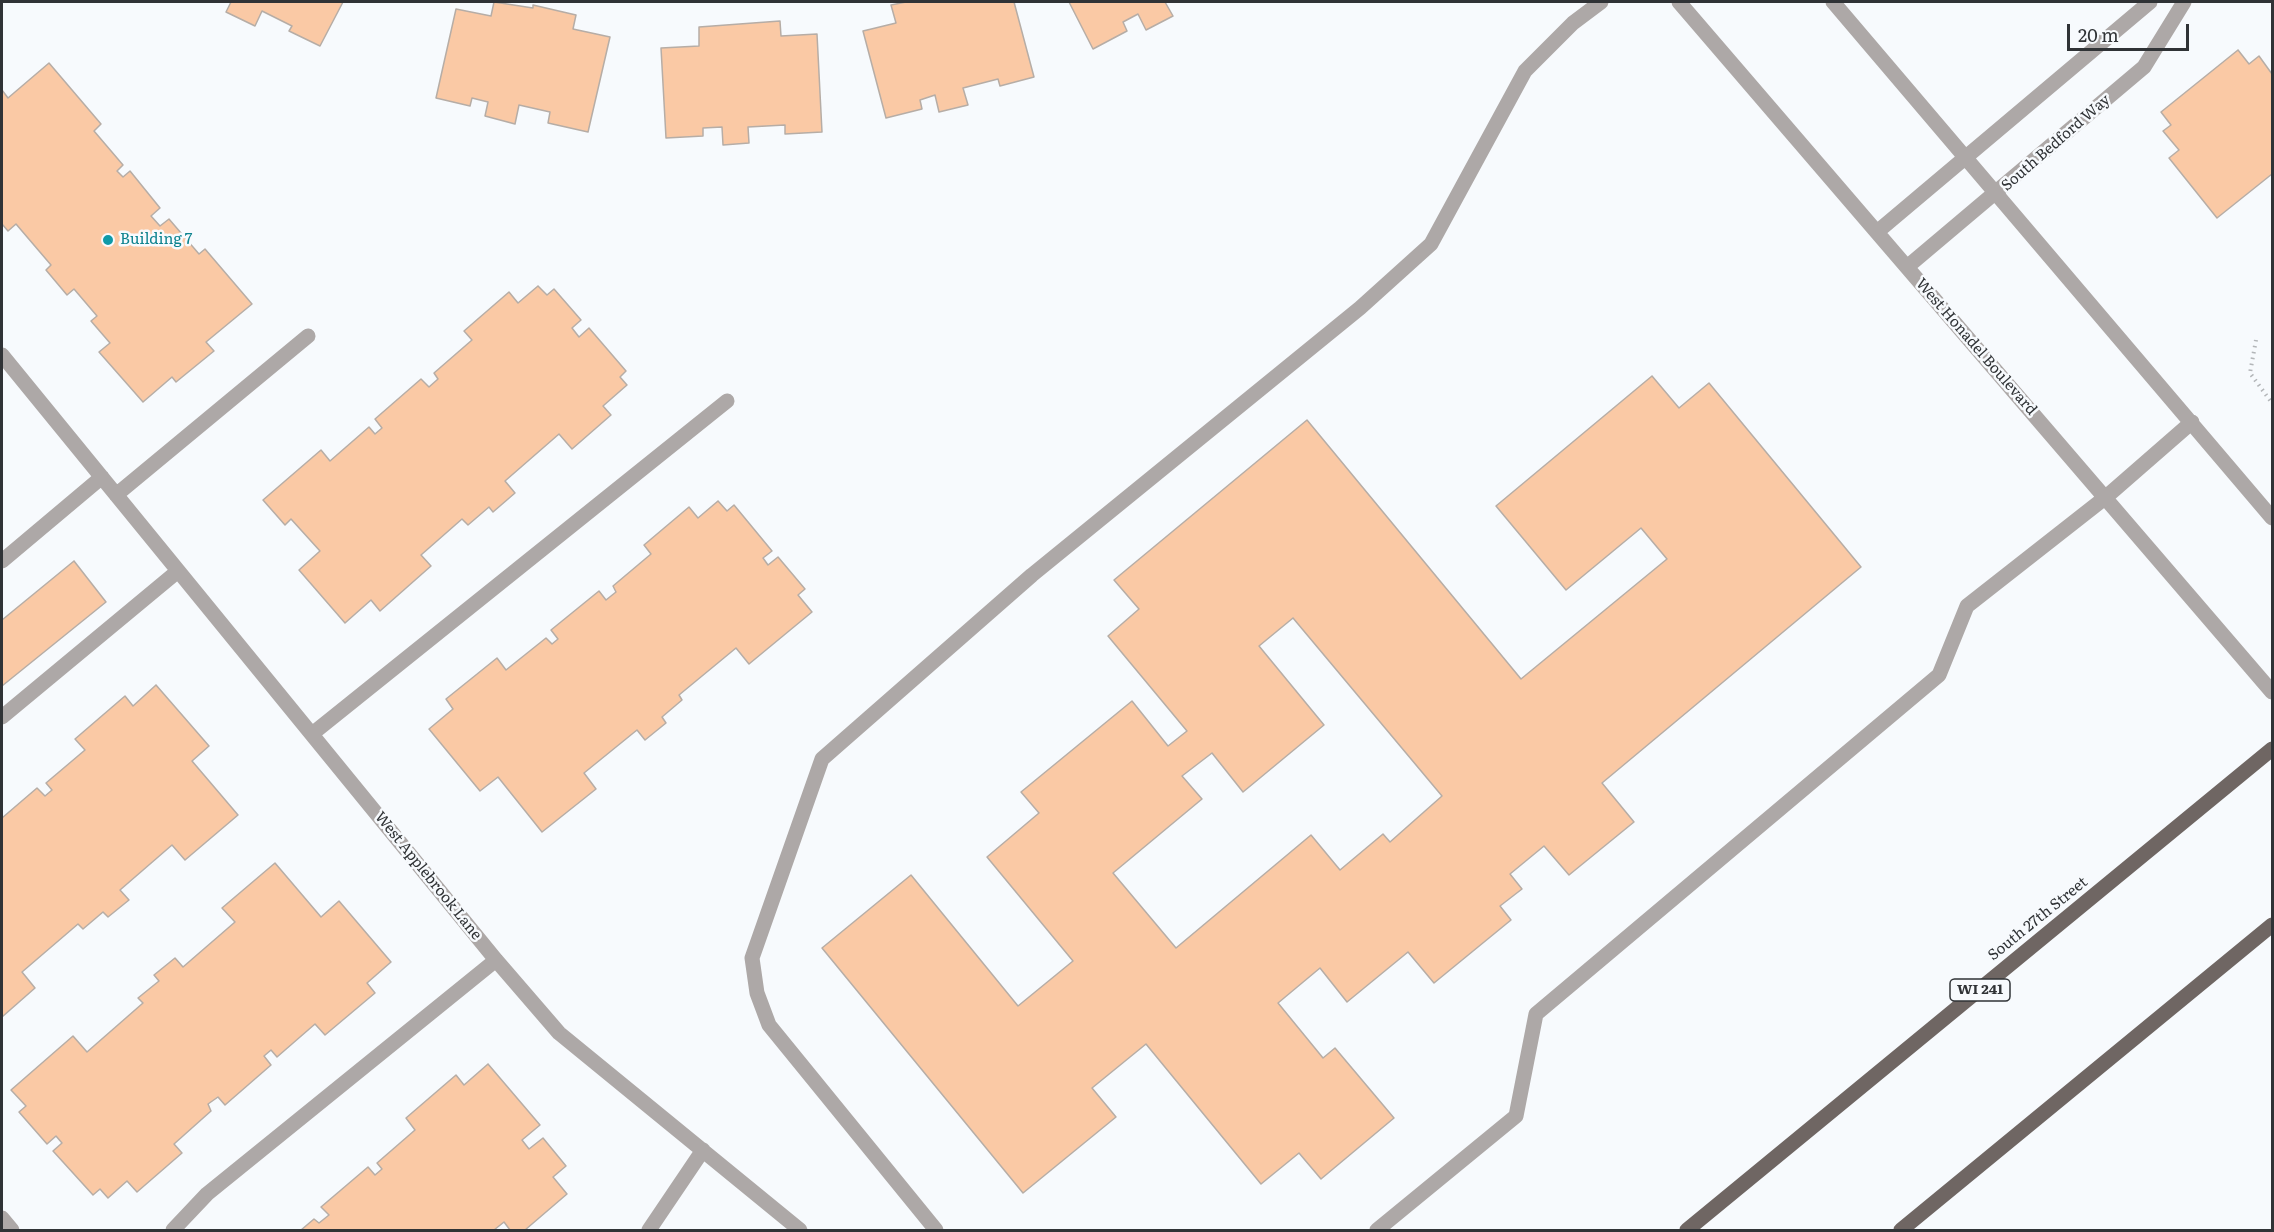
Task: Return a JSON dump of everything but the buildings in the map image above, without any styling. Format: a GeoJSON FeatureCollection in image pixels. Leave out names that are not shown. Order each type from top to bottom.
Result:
{"type":"FeatureCollection","features":[{"type":"Feature","properties":{"kind":"main road","name":"South 27th Street"},"geometry":{"type":"LineString","coordinates":[[1687,1230],[2272,749]]}},
{"type":"Feature","properties":{"kind":"main road"},"geometry":{"type":"LineString","coordinates":[[1901,1230],[2272,925]]}},
{"type":"Feature","properties":{"kind":"street"},"geometry":{"type":"LineString","coordinates":[[936,1230],[769,1025],[758,993],[752,958],[822,759],[1032,575],[1360,308],[1431,244],[1525,71],[1573,23],[1601,2]]}},
{"type":"Feature","properties":{"kind":"street","name":"West Honadel Boulevard"},"geometry":{"type":"LineString","coordinates":[[1679,2],[2272,692]]}},
{"type":"Feature","properties":{"kind":"street"},"geometry":{"type":"LineString","coordinates":[[1833,2],[2272,518]]}},
{"type":"Feature","properties":{"kind":"street"},"geometry":{"type":"LineString","coordinates":[[1877,232],[2150,2]]}},
{"type":"Feature","properties":{"kind":"street","name":"South Bedford Way"},"geometry":{"type":"LineString","coordinates":[[1907,267],[2144,67],[2184,2]]}},
{"type":"Feature","properties":{"kind":"street"},"geometry":{"type":"LineString","coordinates":[[116,495],[308,336]]}},
{"type":"Feature","properties":{"kind":"street","name":"West Applebrook Lane"},"geometry":{"type":"LineString","coordinates":[[2,355],[496,960],[559,1033],[800,1230]]}},
{"type":"Feature","properties":{"kind":"street"},"geometry":{"type":"LineString","coordinates":[[312,734],[727,401]]}},
{"type":"Feature","properties":{"kind":"street"},"geometry":{"type":"LineString","coordinates":[[1377,1230],[1516,1116],[1536,1014],[1940,675],[1966,606],[2106,497],[2192,423]]}},
{"type":"Feature","properties":{"kind":"street"},"geometry":{"type":"LineString","coordinates":[[2,561],[102,477]]}},
{"type":"Feature","properties":{"kind":"street"},"geometry":{"type":"LineString","coordinates":[[2,717],[178,571]]}},
{"type":"Feature","properties":{"kind":"street"},"geometry":{"type":"LineString","coordinates":[[173,1230],[207,1194],[496,960]]}},
{"type":"Feature","properties":{"kind":"street"},"geometry":{"type":"LineString","coordinates":[[649,1230],[703,1150]]}},
{"type":"Feature","properties":{"kind":"street"},"geometry":{"type":"LineString","coordinates":[[2,1218],[12,1230]]}},
{"type":"Feature","properties":{"kind":"path"},"geometry":{"type":"LineString","coordinates":[[2256,340],[2250,373],[2272,403]]}},
{"type":"Feature","properties":{"kind":"place","name":"Building 7"},"geometry":{"type":"Point","coordinates":[108,240]}}]}
